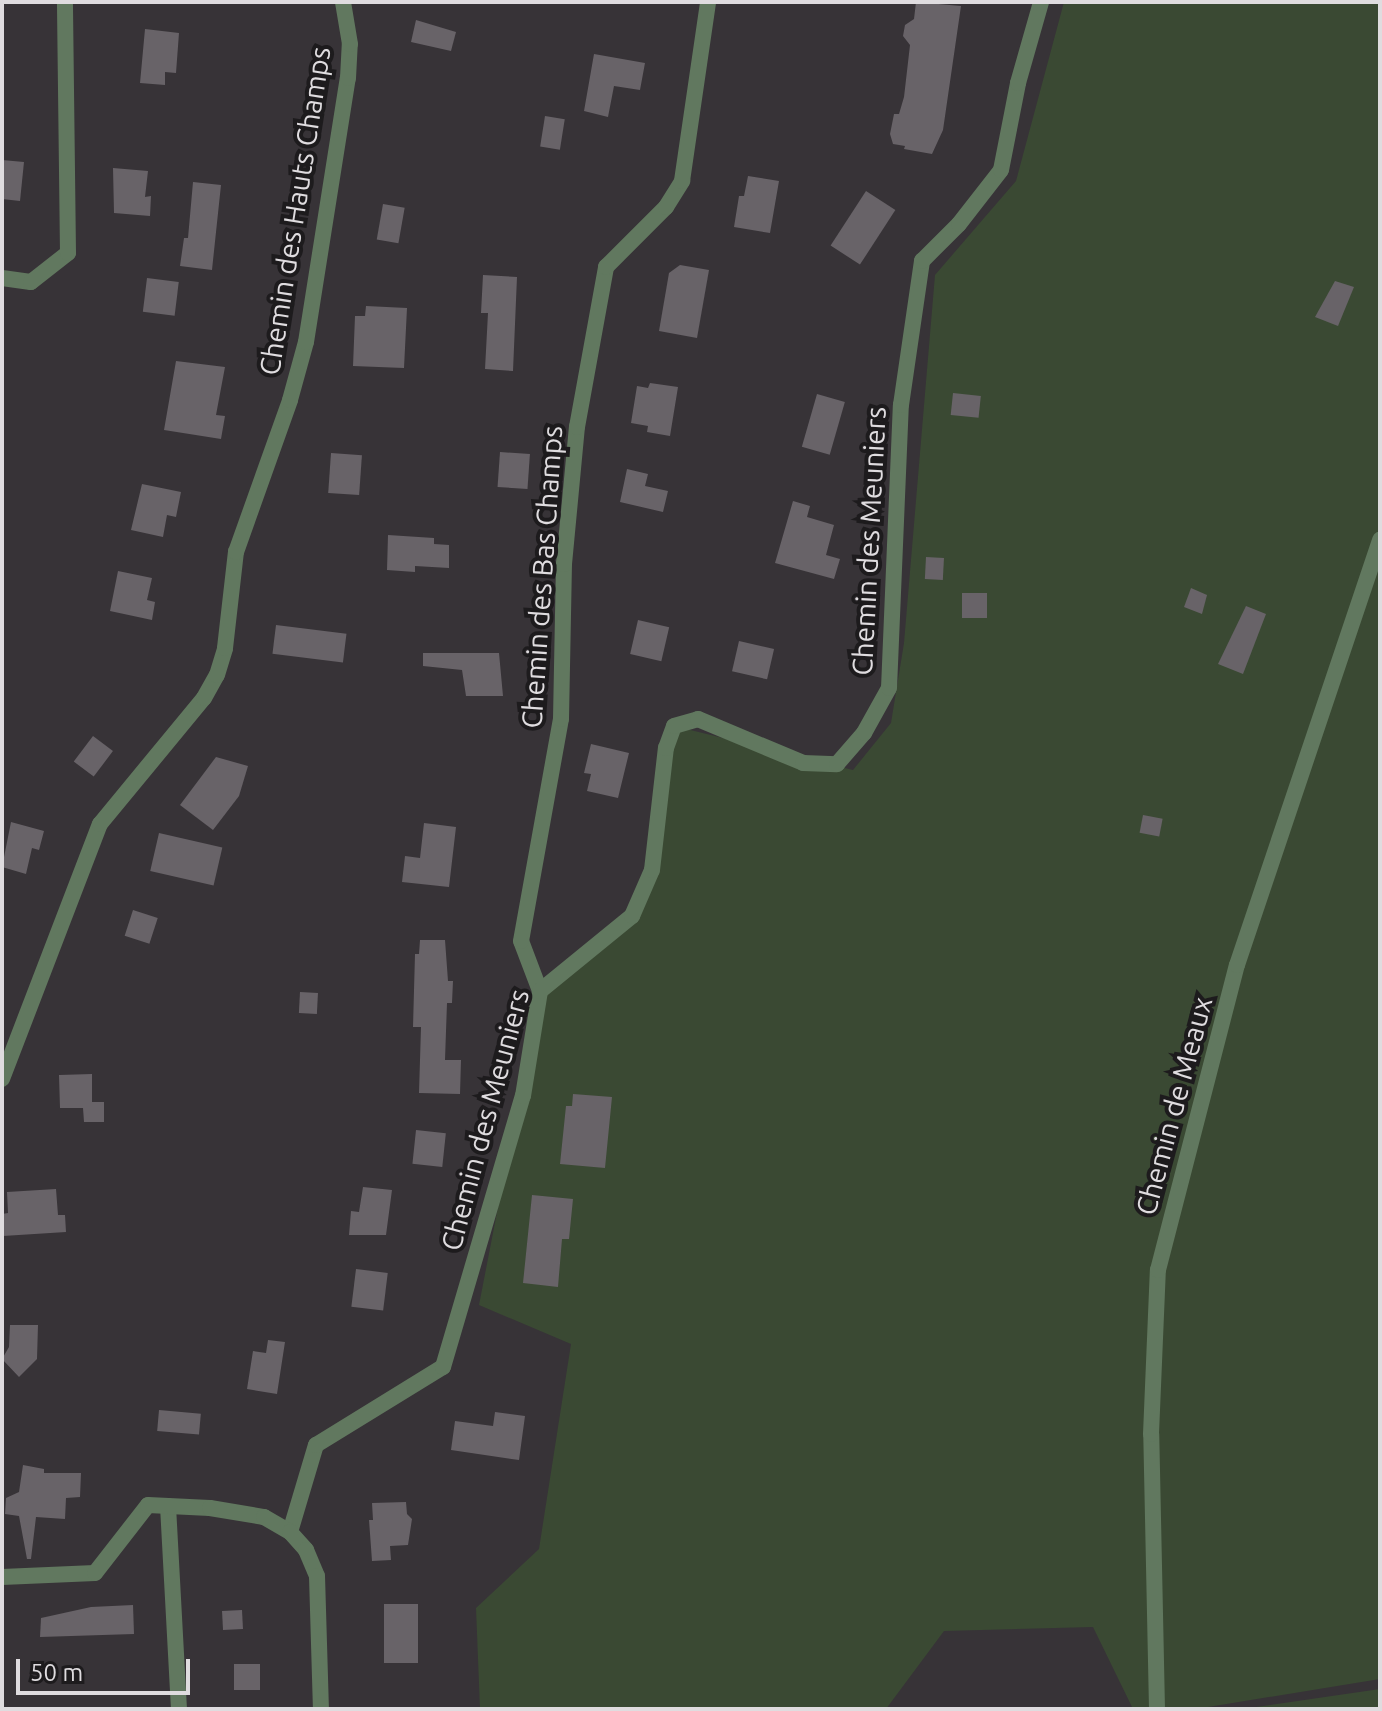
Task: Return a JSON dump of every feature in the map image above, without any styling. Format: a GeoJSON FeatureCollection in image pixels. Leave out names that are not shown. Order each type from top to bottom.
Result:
{"type":"FeatureCollection","features":[{"type":"Feature","properties":{"kind":"street"},"geometry":{"type":"LineString","coordinates":[[2,278],[31,282],[68,253],[65,2]]}},
{"type":"Feature","properties":{"kind":"street","name":"Chemin des Hauts Champs"},"geometry":{"type":"LineString","coordinates":[[2,1079],[100,824],[204,698],[217,675],[225,648],[236,552],[290,400],[306,342],[348,78],[350,44],[343,2]]}},
{"type":"Feature","properties":{"kind":"street","name":"Chemin des Bas Champs"},"geometry":{"type":"LineString","coordinates":[[540,991],[521,941],[561,719],[564,564],[577,427],[606,267],[666,207],[682,181],[708,2]]}},
{"type":"Feature","properties":{"kind":"street","name":"Chemin des Meuniers"},"geometry":{"type":"LineString","coordinates":[[290,1532],[316,1445],[443,1367],[523,1096],[540,991],[632,916],[652,870],[666,748],[674,726],[698,719],[803,763],[837,764],[864,733],[889,688],[901,405],[922,261],[959,224],[1001,170],[1018,83],[1041,2]]}},
{"type":"Feature","properties":{"kind":"street","name":"Chemin de Meaux"},"geometry":{"type":"LineString","coordinates":[[1157,1709],[1151,1434],[1158,1270],[1237,965],[1380,539]]}},
{"type":"Feature","properties":{"kind":"street"},"geometry":{"type":"LineString","coordinates":[[2,1577],[95,1573],[148,1505],[210,1508],[264,1517],[290,1532],[306,1550],[317,1576],[321,1709]]}},
{"type":"Feature","properties":{"kind":"street"},"geometry":{"type":"LineString","coordinates":[[168,1506],[179,1709]]}},
{"type":"Feature","properties":{"kind":"green space"},"geometry":{"type":"Polygon","coordinates":[[[1064,2],[1380,2],[1380,1679],[1196,1709],[1133,1709],[1093,1627],[944,1631],[886,1709],[480,1709],[476,1608],[539,1549],[571,1344],[479,1305],[540,991],[632,915],[652,870],[674,726],[853,770],[891,723],[904,643],[935,275],[1016,181],[1064,2]]]}},
{"type":"Feature","properties":{"kind":"green space"},"geometry":{"type":"Polygon","coordinates":[[[1380,1689],[1380,1709],[1242,1709],[1380,1689]]]}},
{"type":"Feature","properties":{"kind":"building"},"geometry":{"type":"Polygon","coordinates":[[[916,2],[961,6],[943,130],[932,154],[893,144],[890,134],[894,114],[899,114],[904,97],[910,45],[903,36],[905,25],[914,19],[916,2]]]}},
{"type":"Feature","properties":{"kind":"building"},"geometry":{"type":"Polygon","coordinates":[[[416,20],[456,32],[451,51],[411,42],[416,20]]]}},
{"type":"Feature","properties":{"kind":"building"},"geometry":{"type":"Polygon","coordinates":[[[145,29],[179,33],[176,73],[165,72],[165,85],[140,83],[145,29]]]}},
{"type":"Feature","properties":{"kind":"building"},"geometry":{"type":"Polygon","coordinates":[[[594,54],[645,63],[640,90],[614,86],[608,117],[584,111],[594,54]]]}},
{"type":"Feature","properties":{"kind":"building"},"geometry":{"type":"Polygon","coordinates":[[[545,116],[565,119],[560,150],[540,147],[545,116]]]}},
{"type":"Feature","properties":{"kind":"building"},"geometry":{"type":"Polygon","coordinates":[[[2,160],[24,162],[20,201],[2,199],[2,160]]]}},
{"type":"Feature","properties":{"kind":"building"},"geometry":{"type":"Polygon","coordinates":[[[113,168],[148,171],[145,197],[151,196],[150,216],[114,213],[113,168]]]}},
{"type":"Feature","properties":{"kind":"building"},"geometry":{"type":"Polygon","coordinates":[[[748,176],[779,181],[770,233],[734,227],[739,196],[744,196],[748,176]]]}},
{"type":"Feature","properties":{"kind":"building"},"geometry":{"type":"Polygon","coordinates":[[[193,182],[221,185],[212,270],[180,266],[184,238],[188,238],[193,182]]]}},
{"type":"Feature","properties":{"kind":"building"},"geometry":{"type":"Polygon","coordinates":[[[866,191],[895,210],[860,265],[831,246],[866,191]]]}},
{"type":"Feature","properties":{"kind":"building"},"geometry":{"type":"Polygon","coordinates":[[[383,204],[405,208],[398,243],[377,239],[383,204]]]}},
{"type":"Feature","properties":{"kind":"building"},"geometry":{"type":"Polygon","coordinates":[[[680,265],[709,270],[697,338],[659,331],[669,273],[680,265]]]}},
{"type":"Feature","properties":{"kind":"building"},"geometry":{"type":"Polygon","coordinates":[[[483,275],[517,277],[513,371],[485,369],[488,313],[481,313],[483,275]]]}},
{"type":"Feature","properties":{"kind":"building"},"geometry":{"type":"Polygon","coordinates":[[[147,278],[179,282],[175,316],[143,312],[147,278]]]}},
{"type":"Feature","properties":{"kind":"building"},"geometry":{"type":"Polygon","coordinates":[[[1335,281],[1354,287],[1338,326],[1315,317],[1335,281]]]}},
{"type":"Feature","properties":{"kind":"building"},"geometry":{"type":"Polygon","coordinates":[[[366,306],[407,308],[404,368],[353,366],[355,316],[365,316],[366,306]]]}},
{"type":"Feature","properties":{"kind":"building"},"geometry":{"type":"Polygon","coordinates":[[[176,361],[225,367],[216,415],[225,416],[221,439],[164,430],[176,361]]]}},
{"type":"Feature","properties":{"kind":"building"},"geometry":{"type":"Polygon","coordinates":[[[650,383],[678,387],[670,436],[647,432],[648,426],[631,423],[637,386],[648,388],[650,383]]]}},
{"type":"Feature","properties":{"kind":"building"},"geometry":{"type":"Polygon","coordinates":[[[953,393],[981,396],[979,418],[951,415],[953,393]]]}},
{"type":"Feature","properties":{"kind":"building"},"geometry":{"type":"Polygon","coordinates":[[[817,394],[845,402],[830,455],[802,447],[817,394]]]}},
{"type":"Feature","properties":{"kind":"building"},"geometry":{"type":"Polygon","coordinates":[[[500,452],[530,454],[527,489],[498,487],[500,452]]]}},
{"type":"Feature","properties":{"kind":"building"},"geometry":{"type":"Polygon","coordinates":[[[331,453],[362,455],[359,495],[328,493],[331,453]]]}},
{"type":"Feature","properties":{"kind":"building"},"geometry":{"type":"Polygon","coordinates":[[[627,469],[648,474],[645,486],[668,491],[663,512],[620,502],[627,469]]]}},
{"type":"Feature","properties":{"kind":"building"},"geometry":{"type":"Polygon","coordinates":[[[142,484],[181,492],[176,517],[167,515],[163,537],[131,530],[142,484]]]}},
{"type":"Feature","properties":{"kind":"building"},"geometry":{"type":"Polygon","coordinates":[[[793,501],[810,506],[807,517],[834,525],[826,555],[840,559],[834,579],[775,563],[793,501]]]}},
{"type":"Feature","properties":{"kind":"building"},"geometry":{"type":"Polygon","coordinates":[[[388,535],[434,538],[434,544],[449,545],[449,568],[415,566],[415,572],[387,570],[388,535]]]}},
{"type":"Feature","properties":{"kind":"building"},"geometry":{"type":"Polygon","coordinates":[[[926,557],[944,558],[943,580],[925,579],[926,557]]]}},
{"type":"Feature","properties":{"kind":"building"},"geometry":{"type":"Polygon","coordinates":[[[118,571],[152,578],[147,600],[155,602],[152,620],[110,611],[118,571]]]}},
{"type":"Feature","properties":{"kind":"building"},"geometry":{"type":"Polygon","coordinates":[[[1191,588],[1207,595],[1202,614],[1184,607],[1191,588]]]}},
{"type":"Feature","properties":{"kind":"building"},"geometry":{"type":"Polygon","coordinates":[[[962,593],[987,593],[987,618],[962,618],[962,593]]]}},
{"type":"Feature","properties":{"kind":"building"},"geometry":{"type":"Polygon","coordinates":[[[1246,606],[1266,614],[1243,674],[1218,664],[1246,606]]]}},
{"type":"Feature","properties":{"kind":"building"},"geometry":{"type":"Polygon","coordinates":[[[638,620],[669,627],[661,661],[630,654],[638,620]]]}},
{"type":"Feature","properties":{"kind":"building"},"geometry":{"type":"Polygon","coordinates":[[[276,625],[346,634],[343,662],[272,654],[276,625]]]}},
{"type":"Feature","properties":{"kind":"building"},"geometry":{"type":"Polygon","coordinates":[[[739,641],[774,649],[767,679],[732,671],[739,641]]]}},
{"type":"Feature","properties":{"kind":"building"},"geometry":{"type":"Polygon","coordinates":[[[423,653],[499,653],[503,696],[466,696],[462,670],[423,666],[423,653]]]}},
{"type":"Feature","properties":{"kind":"building"},"geometry":{"type":"Polygon","coordinates":[[[93,736],[113,751],[94,777],[74,762],[93,736]]]}},
{"type":"Feature","properties":{"kind":"building"},"geometry":{"type":"Polygon","coordinates":[[[591,744],[629,753],[618,798],[587,791],[591,774],[584,773],[591,744]]]}},
{"type":"Feature","properties":{"kind":"building"},"geometry":{"type":"Polygon","coordinates":[[[216,757],[248,766],[239,796],[213,830],[180,805],[216,757]]]}},
{"type":"Feature","properties":{"kind":"building"},"geometry":{"type":"Polygon","coordinates":[[[1143,815],[1163,819],[1159,836],[1140,833],[1143,815]]]}},
{"type":"Feature","properties":{"kind":"building"},"geometry":{"type":"Polygon","coordinates":[[[11,822],[44,831],[39,850],[32,848],[26,874],[2,867],[11,822]]]}},
{"type":"Feature","properties":{"kind":"building"},"geometry":{"type":"Polygon","coordinates":[[[424,823],[456,827],[449,887],[402,882],[405,856],[420,858],[424,823]]]}},
{"type":"Feature","properties":{"kind":"building"},"geometry":{"type":"Polygon","coordinates":[[[159,833],[222,848],[214,886],[150,871],[159,833]]]}},
{"type":"Feature","properties":{"kind":"building"},"geometry":{"type":"Polygon","coordinates":[[[133,910],[158,918],[149,944],[125,936],[133,910]]]}},
{"type":"Feature","properties":{"kind":"building"},"geometry":{"type":"Polygon","coordinates":[[[420,940],[445,940],[448,981],[453,981],[452,1003],[447,1003],[445,1060],[461,1060],[460,1094],[419,1093],[421,1027],[413,1027],[415,954],[419,954],[420,940]]]}},
{"type":"Feature","properties":{"kind":"building"},"geometry":{"type":"Polygon","coordinates":[[[300,992],[318,993],[317,1014],[299,1013],[300,992]]]}},
{"type":"Feature","properties":{"kind":"building"},"geometry":{"type":"Polygon","coordinates":[[[92,1074],[92,1102],[104,1102],[104,1122],[84,1122],[83,1108],[60,1108],[59,1075],[92,1074]]]}},
{"type":"Feature","properties":{"kind":"building"},"geometry":{"type":"Polygon","coordinates":[[[573,1094],[612,1097],[605,1168],[560,1164],[566,1106],[572,1106],[573,1094]]]}},
{"type":"Feature","properties":{"kind":"building"},"geometry":{"type":"Polygon","coordinates":[[[416,1130],[446,1133],[442,1167],[412,1164],[416,1130]]]}},
{"type":"Feature","properties":{"kind":"building"},"geometry":{"type":"Polygon","coordinates":[[[363,1187],[392,1190],[386,1235],[349,1235],[351,1211],[359,1212],[363,1187]]]}},
{"type":"Feature","properties":{"kind":"building"},"geometry":{"type":"Polygon","coordinates":[[[56,1189],[58,1215],[65,1215],[66,1232],[3,1236],[2,1214],[8,1213],[7,1192],[56,1189]]]}},
{"type":"Feature","properties":{"kind":"building"},"geometry":{"type":"Polygon","coordinates":[[[532,1195],[573,1199],[569,1239],[562,1239],[558,1287],[523,1283],[532,1195]]]}},
{"type":"Feature","properties":{"kind":"building"},"geometry":{"type":"Polygon","coordinates":[[[356,1269],[388,1273],[383,1311],[351,1307],[356,1269]]]}},
{"type":"Feature","properties":{"kind":"building"},"geometry":{"type":"Polygon","coordinates":[[[10,1325],[38,1325],[37,1359],[19,1377],[2,1359],[9,1347],[10,1325]]]}},
{"type":"Feature","properties":{"kind":"building"},"geometry":{"type":"Polygon","coordinates":[[[268,1340],[285,1342],[277,1394],[247,1389],[253,1351],[266,1353],[268,1340]]]}},
{"type":"Feature","properties":{"kind":"building"},"geometry":{"type":"Polygon","coordinates":[[[159,1410],[201,1414],[199,1435],[157,1431],[159,1410]]]}},
{"type":"Feature","properties":{"kind":"building"},"geometry":{"type":"Polygon","coordinates":[[[495,1412],[525,1416],[519,1460],[451,1450],[455,1421],[493,1426],[495,1412]]]}},
{"type":"Feature","properties":{"kind":"building"},"geometry":{"type":"Polygon","coordinates":[[[23,1465],[44,1469],[44,1473],[81,1473],[80,1497],[66,1498],[65,1519],[36,1517],[31,1559],[27,1559],[19,1516],[5,1514],[6,1498],[19,1492],[23,1465]]]}},
{"type":"Feature","properties":{"kind":"building"},"geometry":{"type":"Polygon","coordinates":[[[406,1502],[407,1514],[412,1519],[408,1545],[390,1546],[391,1560],[372,1561],[369,1520],[373,1520],[372,1503],[406,1502]]]}},
{"type":"Feature","properties":{"kind":"building"},"geometry":{"type":"Polygon","coordinates":[[[384,1604],[418,1604],[418,1663],[384,1663],[384,1604]]]}},
{"type":"Feature","properties":{"kind":"building"},"geometry":{"type":"Polygon","coordinates":[[[133,1605],[134,1634],[40,1637],[41,1618],[91,1607],[133,1605]]]}},
{"type":"Feature","properties":{"kind":"building"},"geometry":{"type":"Polygon","coordinates":[[[242,1610],[243,1629],[223,1630],[222,1611],[242,1610]]]}},
{"type":"Feature","properties":{"kind":"building"},"geometry":{"type":"Polygon","coordinates":[[[234,1664],[260,1664],[260,1690],[234,1690],[234,1664]]]}}]}
